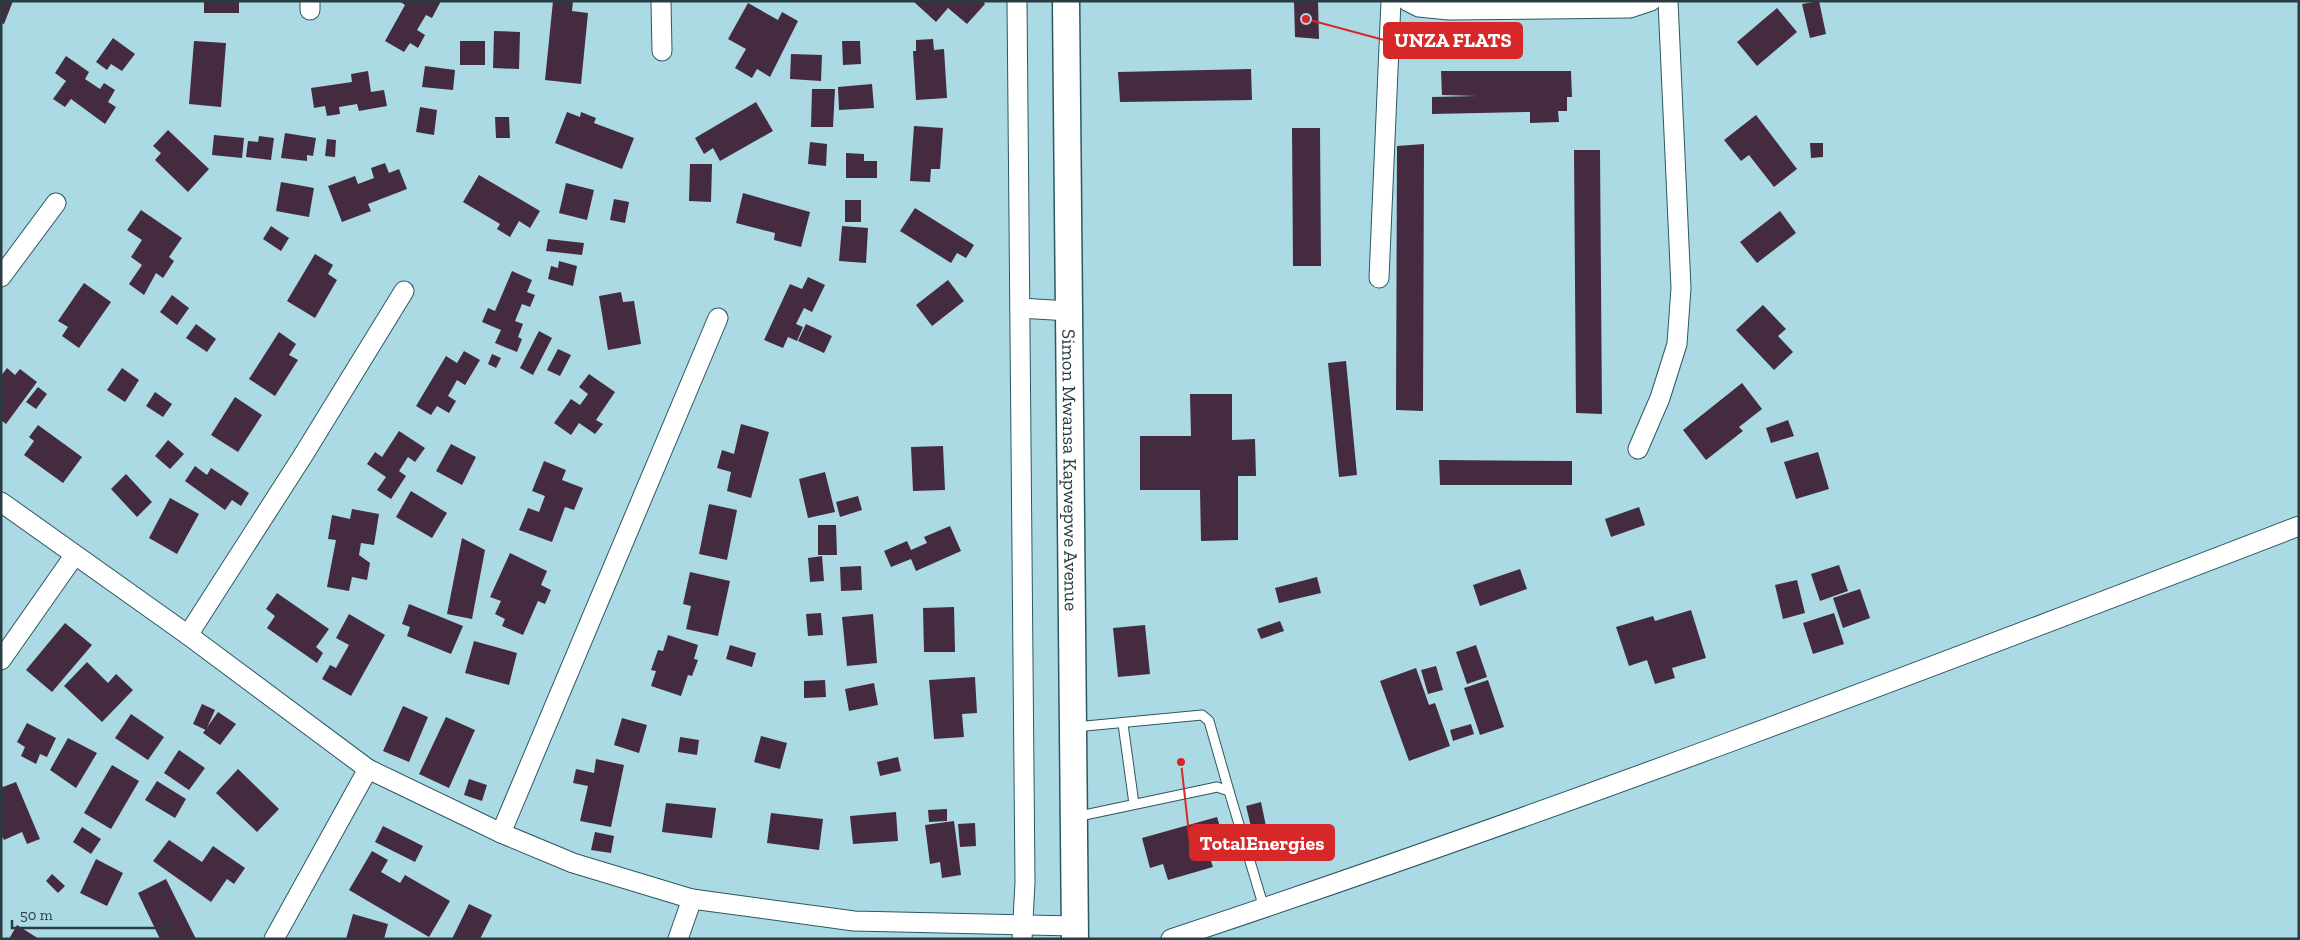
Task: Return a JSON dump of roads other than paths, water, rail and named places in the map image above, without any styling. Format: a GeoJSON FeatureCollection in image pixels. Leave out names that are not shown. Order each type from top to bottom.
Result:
{"type":"FeatureCollection","features":[{"type":"Feature","properties":{"kind":"main road","name":"Simon Mwansa Kapwepwe Avenue"},"geometry":{"type":"LineString","coordinates":[[1066,1],[1075,932]]}},
{"type":"Feature","properties":{"kind":"street"},"geometry":{"type":"LineString","coordinates":[[661,1],[662,51]]}},
{"type":"Feature","properties":{"kind":"street"},"geometry":{"type":"LineString","coordinates":[[1017,1],[1026,882],[1022,932]]}},
{"type":"Feature","properties":{"kind":"street"},"geometry":{"type":"LineString","coordinates":[[1379,278],[1391,1]]}},
{"type":"Feature","properties":{"kind":"street"},"geometry":{"type":"LineString","coordinates":[[1407,1],[1419,7],[1449,10],[1630,8],[1651,1]]}},
{"type":"Feature","properties":{"kind":"street"},"geometry":{"type":"LineString","coordinates":[[1638,450],[1660,398],[1677,344],[1681,288],[1668,1]]}},
{"type":"Feature","properties":{"kind":"street"},"geometry":{"type":"LineString","coordinates":[[1,277],[56,203]]}},
{"type":"Feature","properties":{"kind":"street"},"geometry":{"type":"LineString","coordinates":[[188,635],[304,454],[404,291]]}},
{"type":"Feature","properties":{"kind":"street"},"geometry":{"type":"LineString","coordinates":[[1020,308],[1069,311]]}},
{"type":"Feature","properties":{"kind":"street"},"geometry":{"type":"LineString","coordinates":[[501,833],[718,318]]}},
{"type":"Feature","properties":{"kind":"street"},"geometry":{"type":"LineString","coordinates":[[1,502],[74,556],[188,635],[368,769],[501,833],[573,863],[692,899],[854,921],[1022,932],[1075,932]]}},
{"type":"Feature","properties":{"kind":"street"},"geometry":{"type":"LineString","coordinates":[[1172,939],[1735,741],[1912,676],[2299,526]]}},
{"type":"Feature","properties":{"kind":"street"},"geometry":{"type":"LineString","coordinates":[[1,660],[74,556]]}},
{"type":"Feature","properties":{"kind":"street"},"geometry":{"type":"LineString","coordinates":[[274,939],[368,769]]}},
{"type":"Feature","properties":{"kind":"street"},"geometry":{"type":"LineString","coordinates":[[678,939],[692,899]]}},
{"type":"Feature","properties":{"kind":"lane"},"geometry":{"type":"LineString","coordinates":[[1072,727],[1122,724],[1202,714],[1210,721],[1264,908]]}},
{"type":"Feature","properties":{"kind":"lane"},"geometry":{"type":"LineString","coordinates":[[1122,724],[1134,804]]}},
{"type":"Feature","properties":{"kind":"lane"},"geometry":{"type":"LineString","coordinates":[[1074,817],[1218,787],[1229,791]]}},
{"type":"Feature","properties":{"kind":"place","name":"UNZA FLATS"},"geometry":{"type":"Point","coordinates":[1306,19]}},
{"type":"Feature","properties":{"kind":"place","name":"TotalEnergies"},"geometry":{"type":"Point","coordinates":[1181,762]}}]}
